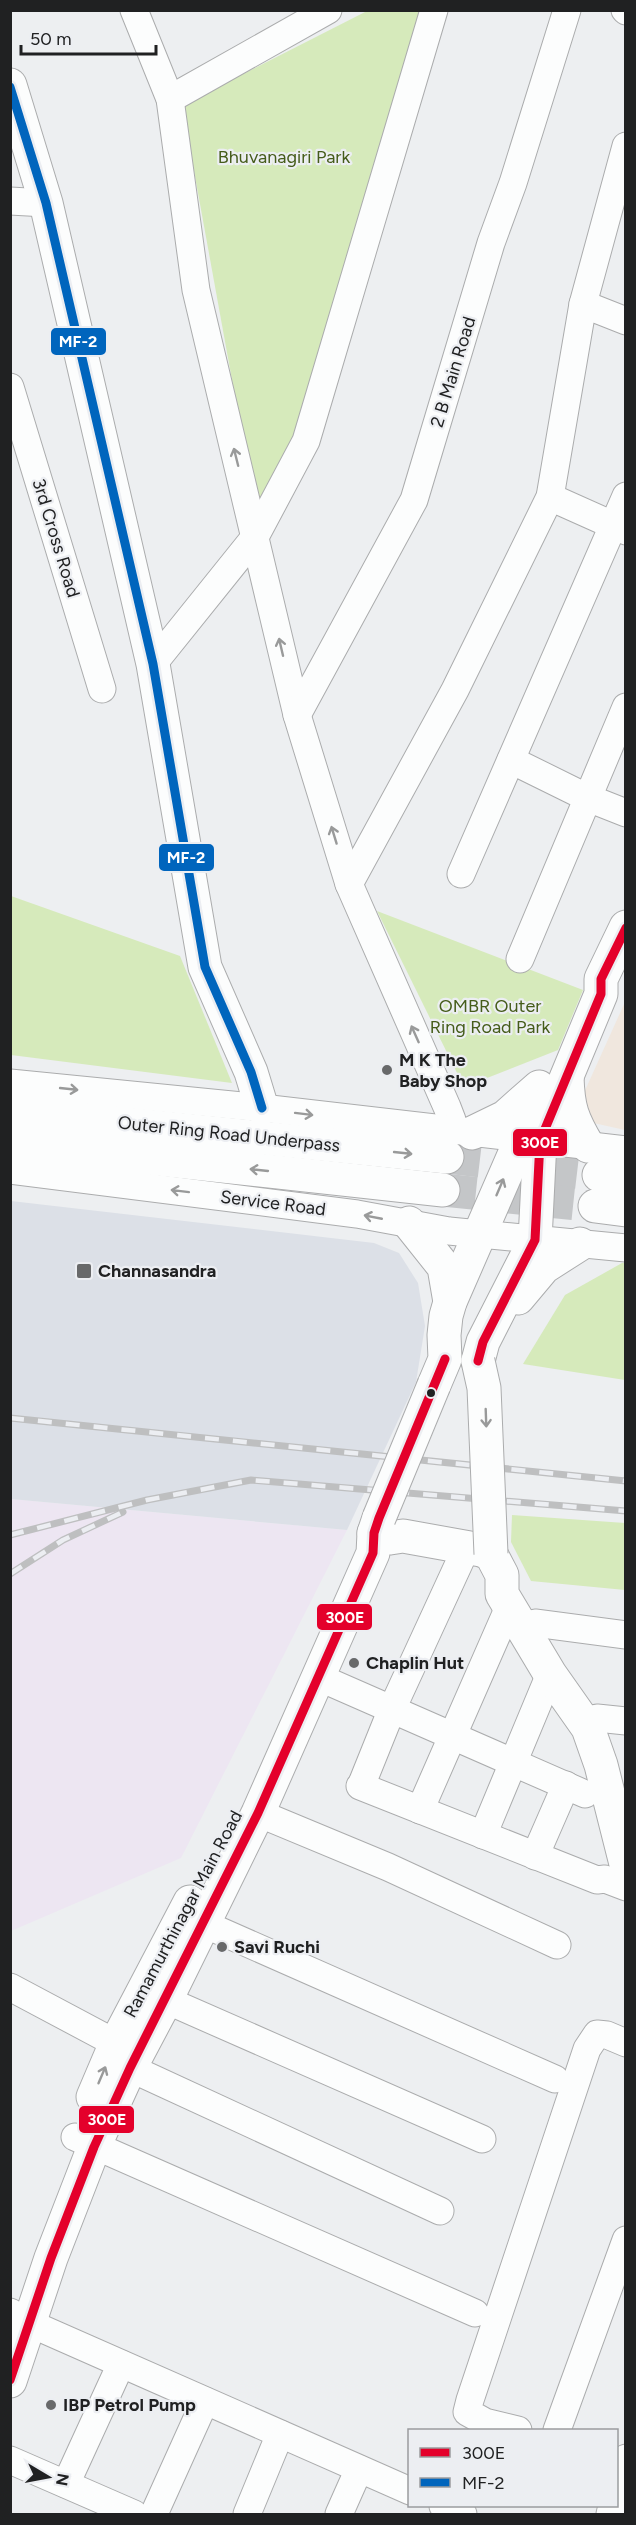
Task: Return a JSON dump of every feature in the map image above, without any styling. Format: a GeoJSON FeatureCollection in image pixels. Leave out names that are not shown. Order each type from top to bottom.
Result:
{"type":"FeatureCollection","features":[{"type":"Feature","properties":{"kind":"main road"},"geometry":{"type":"LineString","coordinates":[[10,85],[46,203],[153,664],[205,967],[255,1082],[262,1108]]}},
{"type":"Feature","properties":{"kind":"main road","name":"Ramamurthinagar Main Road"},"geometry":{"type":"LineString","coordinates":[[128,2055],[166,2000],[193,1919],[258,1813],[373,1553],[445,1359],[444,1335],[450,1302],[480,1234],[530,1140],[559,1074],[601,994],[601,979],[626,927]]}},
{"type":"Feature","properties":{"kind":"main road"},"geometry":{"type":"LineString","coordinates":[[454,1132],[505,1117],[559,1074],[568,1097],[573,1120],[607,1183]]}},
{"type":"Feature","properties":{"kind":"main road","name":"Outer Ring Road Underpass"},"geometry":{"type":"LineString","coordinates":[[10,1112],[454,1132]]}},
{"type":"Feature","properties":{"kind":"main road"},"geometry":{"type":"LineString","coordinates":[[487,1562],[484,1388],[480,1351],[535,1240],[530,1140]]}},
{"type":"Feature","properties":{"kind":"main road","name":"Outer Ring Road Underpass"},"geometry":{"type":"LineString","coordinates":[[10,1143],[443,1190]]}},
{"type":"Feature","properties":{"kind":"main road"},"geometry":{"type":"LineString","coordinates":[[409,1224],[444,1267],[450,1302]]}},
{"type":"Feature","properties":{"kind":"main road"},"geometry":{"type":"LineString","coordinates":[[480,1351],[544,1267],[580,1244]]}},
{"type":"Feature","properties":{"kind":"main road"},"geometry":{"type":"LineString","coordinates":[[381,1530],[481,1550],[487,1562],[509,1578],[522,1615],[550,1674],[588,1728],[601,1765],[626,1864]]}},
{"type":"Feature","properties":{"kind":"main road","name":"Ramamurthinagar Main Road"},"geometry":{"type":"LineString","coordinates":[[10,2381],[16,2313],[34,2239],[85,2142],[193,1919],[236,1815],[360,1545],[381,1530]]}},
{"type":"Feature","properties":{"kind":"main road"},"geometry":{"type":"LineString","coordinates":[[522,1615],[611,1719],[612,1758],[625,1811]]}},
{"type":"Feature","properties":{"kind":"street"},"geometry":{"type":"LineString","coordinates":[[134,10],[170,99],[196,290],[297,715],[350,885],[454,1132]]}},
{"type":"Feature","properties":{"kind":"street"},"geometry":{"type":"LineString","coordinates":[[170,99],[328,10]]}},
{"type":"Feature","properties":{"kind":"street"},"geometry":{"type":"LineString","coordinates":[[153,664],[255,537],[306,441],[434,10]]}},
{"type":"Feature","properties":{"kind":"street","name":"2 B Main Road"},"geometry":{"type":"LineString","coordinates":[[297,715],[414,500],[491,243],[513,183],[567,10]]}},
{"type":"Feature","properties":{"kind":"street"},"geometry":{"type":"LineString","coordinates":[[350,885],[455,690],[550,497],[583,304],[617,218],[626,146]]}},
{"type":"Feature","properties":{"kind":"street"},"geometry":{"type":"LineString","coordinates":[[10,201],[46,203]]}},
{"type":"Feature","properties":{"kind":"street"},"geometry":{"type":"LineString","coordinates":[[583,304],[626,321]]}},
{"type":"Feature","properties":{"kind":"street","name":"3rd Cross Road"},"geometry":{"type":"LineString","coordinates":[[11,390],[102,689]]}},
{"type":"Feature","properties":{"kind":"street"},"geometry":{"type":"LineString","coordinates":[[461,874],[511,760],[619,528],[626,496]]}},
{"type":"Feature","properties":{"kind":"street"},"geometry":{"type":"LineString","coordinates":[[550,497],[619,528]]}},
{"type":"Feature","properties":{"kind":"street"},"geometry":{"type":"LineString","coordinates":[[520,959],[626,707]]}},
{"type":"Feature","properties":{"kind":"street"},"geometry":{"type":"LineString","coordinates":[[511,760],[588,798],[626,813]]}},
{"type":"Feature","properties":{"kind":"street"},"geometry":{"type":"LineString","coordinates":[[10,1083],[262,1108],[530,1140],[607,1183],[626,1150]]}},
{"type":"Feature","properties":{"kind":"street","name":"Service Road"},"geometry":{"type":"LineString","coordinates":[[10,1170],[357,1214],[480,1234],[626,1248]]}},
{"type":"Feature","properties":{"kind":"street"},"geometry":{"type":"LineString","coordinates":[[487,1562],[392,1709],[362,1784],[535,1856],[597,1880],[605,1879],[626,1887]]}},
{"type":"Feature","properties":{"kind":"street"},"geometry":{"type":"LineString","coordinates":[[420,1810],[453,1736],[522,1615],[626,1635]]}},
{"type":"Feature","properties":{"kind":"street"},"geometry":{"type":"LineString","coordinates":[[483,1835],[550,1674]]}},
{"type":"Feature","properties":{"kind":"street"},"geometry":{"type":"LineString","coordinates":[[318,1677],[575,1790],[535,1856]]}},
{"type":"Feature","properties":{"kind":"street"},"geometry":{"type":"LineString","coordinates":[[258,1813],[388,1867],[557,1945]]}},
{"type":"Feature","properties":{"kind":"street"},"geometry":{"type":"LineString","coordinates":[[193,1919],[555,2079]]}},
{"type":"Feature","properties":{"kind":"street"},"geometry":{"type":"LineString","coordinates":[[10,1987],[128,2055],[440,2211]]}},
{"type":"Feature","properties":{"kind":"street"},"geometry":{"type":"LineString","coordinates":[[166,2000],[482,2139]]}},
{"type":"Feature","properties":{"kind":"street"},"geometry":{"type":"LineString","coordinates":[[514,2429],[485,2422],[467,2412],[468,2406],[587,2049],[597,2034],[607,2035],[626,2043]]}},
{"type":"Feature","properties":{"kind":"street"},"geometry":{"type":"LineString","coordinates":[[85,2142],[476,2313]]}},
{"type":"Feature","properties":{"kind":"street"},"geometry":{"type":"LineString","coordinates":[[557,2429],[626,2240]]}},
{"type":"Feature","properties":{"kind":"street"},"geometry":{"type":"LineString","coordinates":[[16,2313],[121,2364],[408,2490]]}},
{"type":"Feature","properties":{"kind":"street"},"geometry":{"type":"LineString","coordinates":[[66,2484],[121,2364]]}},
{"type":"Feature","properties":{"kind":"street"},"geometry":{"type":"LineString","coordinates":[[154,2514],[205,2401]]}},
{"type":"Feature","properties":{"kind":"street"},"geometry":{"type":"LineString","coordinates":[[247,2514],[280,2434]]}},
{"type":"Feature","properties":{"kind":"street"},"geometry":{"type":"LineString","coordinates":[[618,2484],[626,2458]]}},
{"type":"Feature","properties":{"kind":"street"},"geometry":{"type":"LineString","coordinates":[[10,2460],[134,2514]]}},
{"type":"Feature","properties":{"kind":"street"},"geometry":{"type":"LineString","coordinates":[[339,2514],[359,2469]]}},
{"type":"Feature","properties":{"kind":"street"},"geometry":{"type":"LineString","coordinates":[[447,2507],[463,2514]]}},
{"type":"Feature","properties":{"kind":"shaded area"},"geometry":{"type":"Polygon","coordinates":[[[625,1002],[625,1130],[589,1122],[578,1106],[625,1002]]]}},
{"type":"Feature","properties":{"kind":"shaded area"},"geometry":{"type":"Polygon","coordinates":[[[11,1201],[374,1243],[399,1253],[418,1283],[425,1326],[416,1382],[347,1530],[11,1499],[11,1201]]]}},
{"type":"Feature","properties":{"kind":"shaded area"},"geometry":{"type":"Polygon","coordinates":[[[11,1499],[347,1530],[181,1858],[11,1931],[11,1499]]]}},
{"type":"Feature","properties":{"kind":"green space","name":"Bhuvanagiri Park"},"geometry":{"type":"Polygon","coordinates":[[[367,11],[421,11],[297,434],[256,512],[182,105],[367,11]]]}},
{"type":"Feature","properties":{"kind":"green space"},"geometry":{"type":"Polygon","coordinates":[[[11,896],[180,956],[232,1083],[11,1055],[11,896]]]}},
{"type":"Feature","properties":{"kind":"green space","name":"OMBR Outer Ring Road Park"},"geometry":{"type":"Polygon","coordinates":[[[377,911],[583,990],[558,1050],[464,1087],[377,911]]]}},
{"type":"Feature","properties":{"kind":"green space"},"geometry":{"type":"Polygon","coordinates":[[[622,1263],[626,1263],[625,1380],[523,1364],[565,1295],[622,1263]]]}},
{"type":"Feature","properties":{"kind":"green space"},"geometry":{"type":"Polygon","coordinates":[[[512,1515],[625,1523],[625,1590],[531,1581],[511,1542],[512,1515]]]}},
{"type":"Feature","properties":{"kind":"tunnel"},"geometry":{"type":"LineString","coordinates":[[447,1157],[599,1175]]}},
{"type":"Feature","properties":{"kind":"tunnel"},"geometry":{"type":"LineString","coordinates":[[443,1190],[595,1206]]}},
{"type":"Feature","properties":{"kind":"railway"},"geometry":{"type":"LineString","coordinates":[[10,1418],[626,1481]]}},
{"type":"Feature","properties":{"kind":"railway"},"geometry":{"type":"LineString","coordinates":[[10,1535],[147,1500],[251,1480],[626,1511]]}},
{"type":"Feature","properties":{"kind":"railway"},"geometry":{"type":"LineString","coordinates":[[10,1574],[63,1540],[123,1512]]}},
{"type":"Feature","properties":{"kind":"transit line","name":"MF-2"},"geometry":{"type":"LineString","coordinates":[[10,87],[46,203],[153,664],[205,967],[251,1072],[262,1108]]}},
{"type":"Feature","properties":{"kind":"transit line","name":"300E"},"geometry":{"type":"LineString","coordinates":[[478,1361],[483,1342],[535,1240],[540,1141],[601,994],[601,979],[626,928]]}},
{"type":"Feature","properties":{"kind":"transit line","name":"300E"},"geometry":{"type":"LineString","coordinates":[[10,2380],[51,2258],[94,2147],[130,2068],[258,1813],[373,1553],[374,1533],[379,1518],[445,1359]]}},
{"type":"Feature","properties":{"kind":"place","name":"M K The Baby Shop"},"geometry":{"type":"Point","coordinates":[387,1070]}},
{"type":"Feature","properties":{"kind":"place","name":"Channasandra"},"geometry":{"type":"Point","coordinates":[84,1271]}},
{"type":"Feature","properties":{"kind":"place","name":"Chaplin Hut"},"geometry":{"type":"Point","coordinates":[354,1663]}},
{"type":"Feature","properties":{"kind":"place","name":"Savi Ruchi"},"geometry":{"type":"Point","coordinates":[222,1947]}},
{"type":"Feature","properties":{"kind":"place","name":"IBP Petrol Pump"},"geometry":{"type":"Point","coordinates":[51,2405]}}]}
